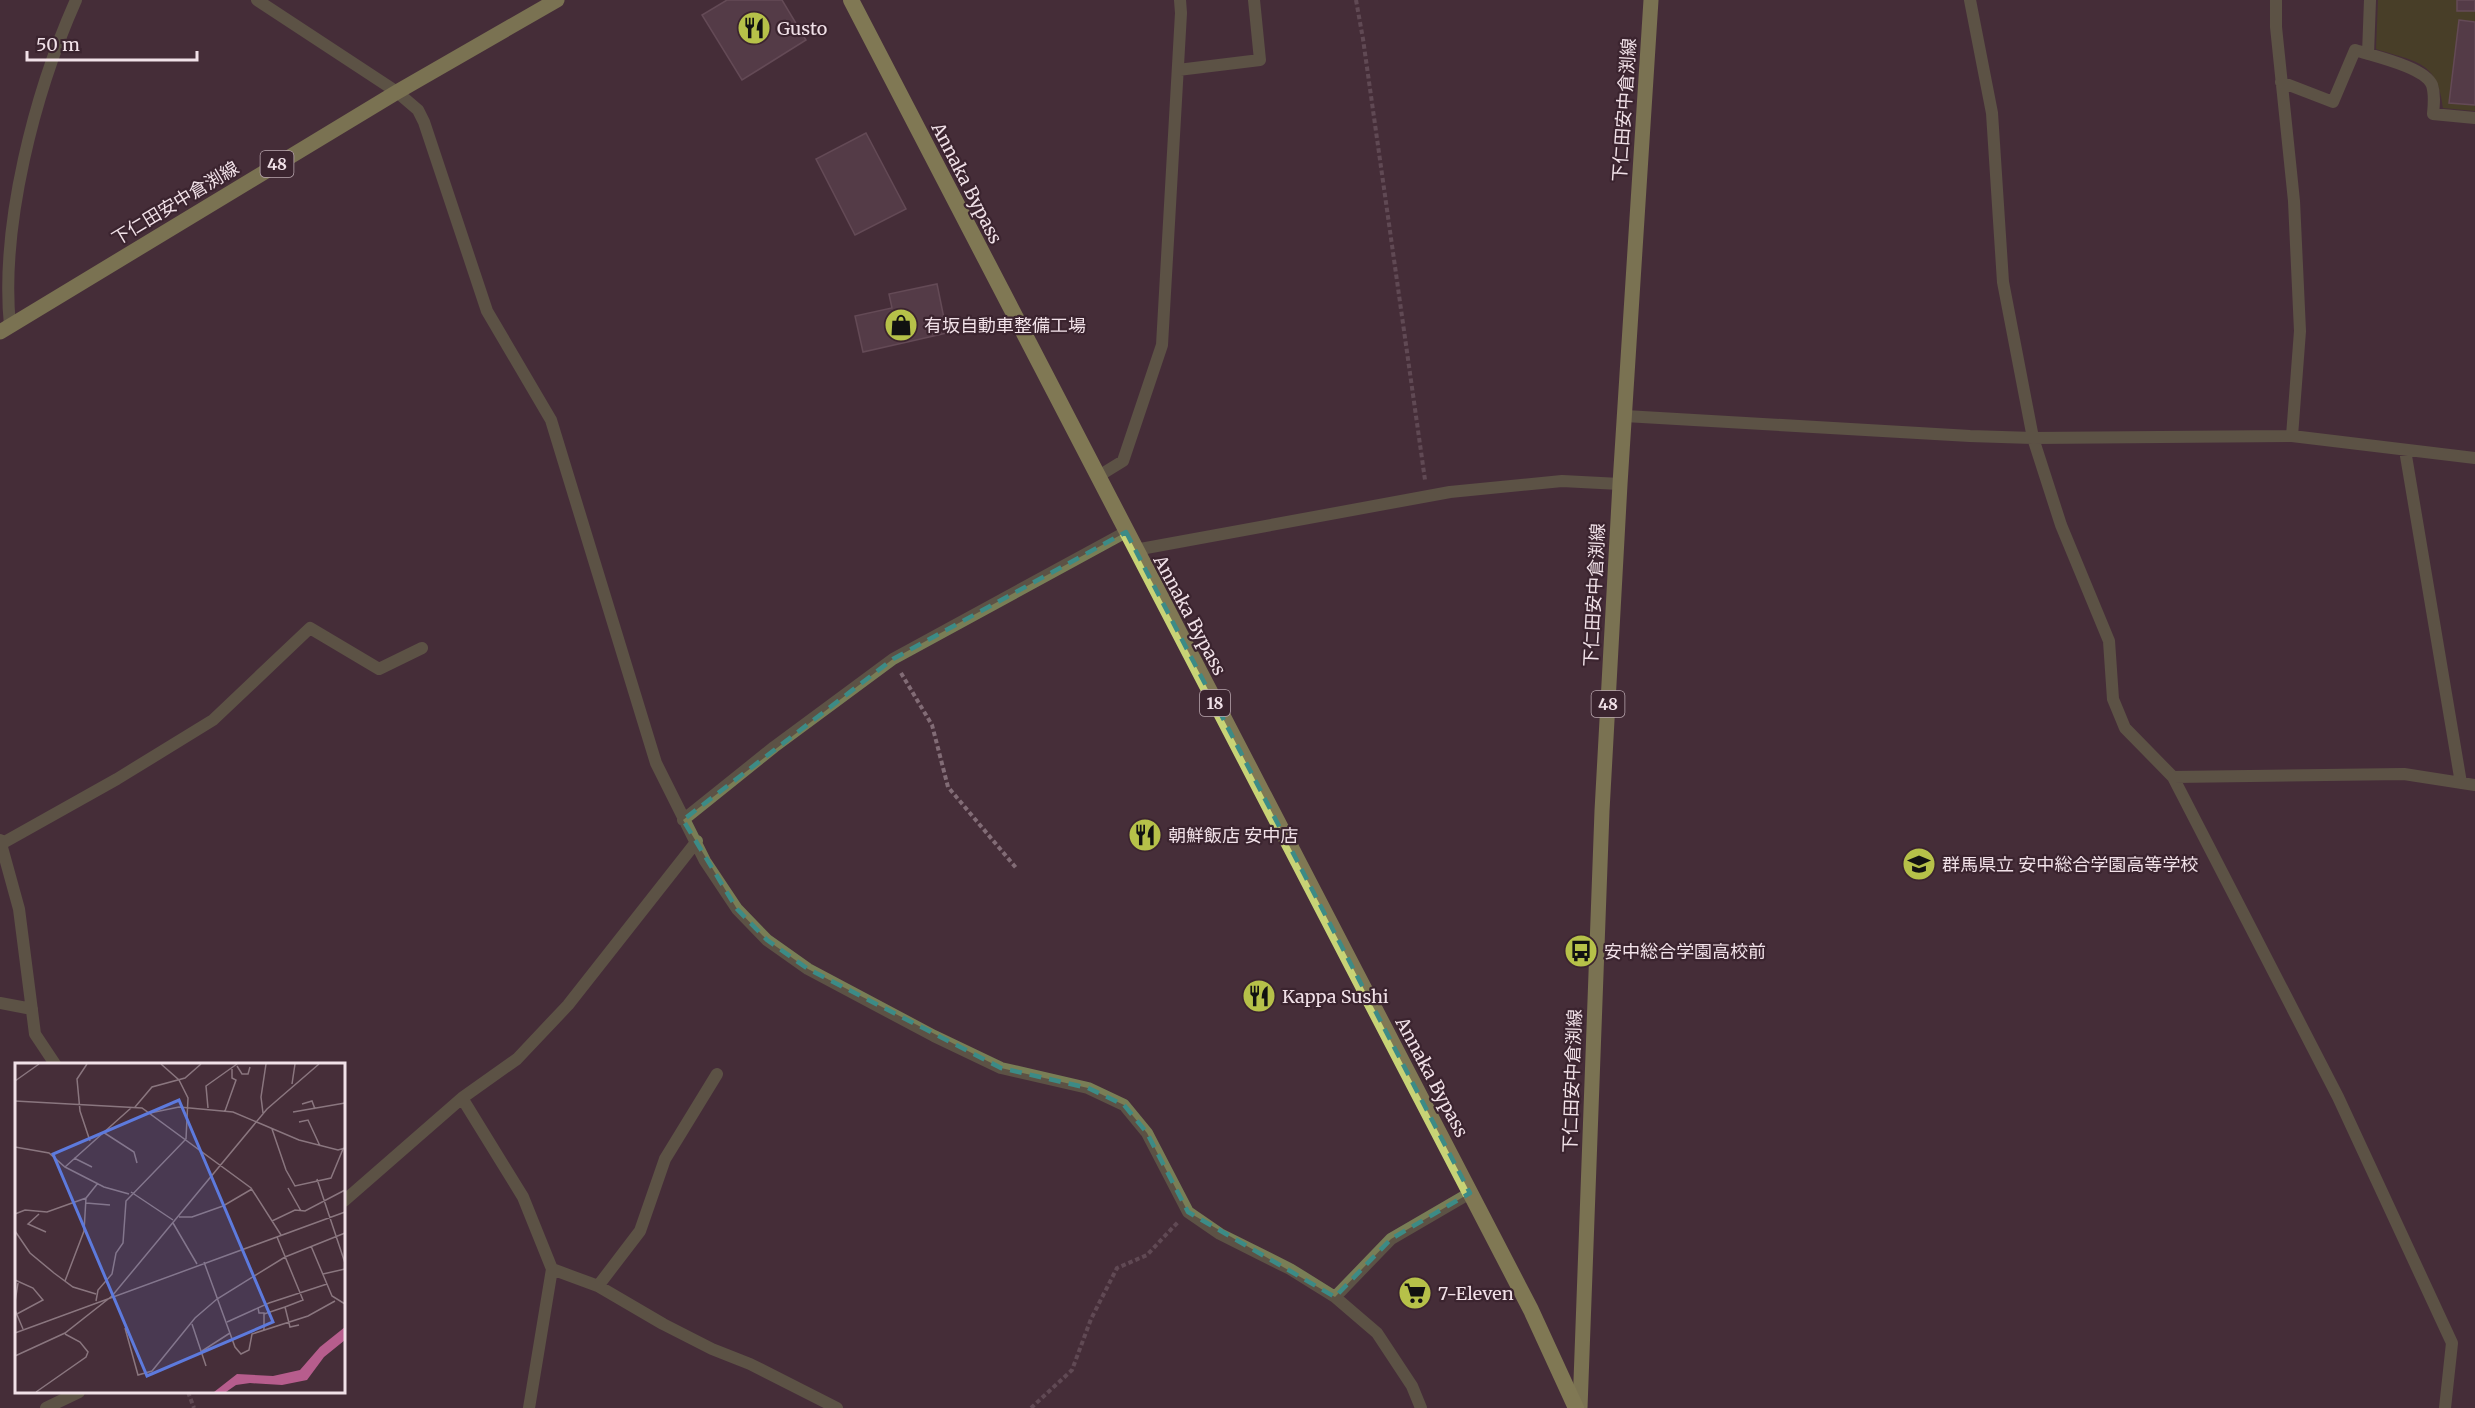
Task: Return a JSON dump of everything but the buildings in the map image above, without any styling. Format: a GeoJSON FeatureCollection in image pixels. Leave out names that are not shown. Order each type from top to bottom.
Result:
{"type":"FeatureCollection","features":[{"type":"Feature","properties":{"kind":"highway","name":"Annaka Bypass"},"geometry":{"type":"LineString","coordinates":[[851,0],[1538,1324],[1578,1408]]}},
{"type":"Feature","properties":{"kind":"main road","name":"下仁田安中倉渕線"},"geometry":{"type":"LineString","coordinates":[[5,329],[397,92],[557,0]]}},
{"type":"Feature","properties":{"kind":"main road","name":"下仁田安中倉渕線"},"geometry":{"type":"LineString","coordinates":[[1578,1408],[1602,812],[1651,0]]}},
{"type":"Feature","properties":{"kind":"street"},"geometry":{"type":"LineString","coordinates":[[5,329],[10,204],[38,98],[76,0]]}},
{"type":"Feature","properties":{"kind":"street"},"geometry":{"type":"LineString","coordinates":[[257,0],[397,92],[418,111],[424,122],[487,311],[551,420],[657,763],[705,861],[737,909],[767,940],[808,969],[934,1036],[1001,1068],[1088,1088],[1124,1105],[1147,1133],[1188,1212],[1220,1234],[1290,1269],[1335,1298],[1377,1333],[1413,1386],[1421,1408]]}},
{"type":"Feature","properties":{"kind":"street"},"geometry":{"type":"LineString","coordinates":[[1097,477],[1123,461],[1162,345],[1180,0]]}},
{"type":"Feature","properties":{"kind":"street"},"geometry":{"type":"LineString","coordinates":[[1178,70],[1260,60],[1254,0]]}},
{"type":"Feature","properties":{"kind":"street"},"geometry":{"type":"LineString","coordinates":[[1970,0],[1992,113],[2003,282],[2033,438],[2061,525],[2109,641],[2113,699],[2125,728],[2173,777],[2337,1097],[2452,1343],[2445,1408]]}},
{"type":"Feature","properties":{"kind":"street"},"geometry":{"type":"LineString","coordinates":[[2276,0],[2276,27],[2294,201],[2300,332],[2292,436]]}},
{"type":"Feature","properties":{"kind":"street"},"geometry":{"type":"LineString","coordinates":[[2368,54],[2370,0]]}},
{"type":"Feature","properties":{"kind":"street"},"geometry":{"type":"LineString","coordinates":[[2281,82],[2333,102],[2355,50],[2421,72],[2431,82],[2434,96],[2433,114],[2475,118]]}},
{"type":"Feature","properties":{"kind":"street"},"geometry":{"type":"LineString","coordinates":[[1625,416],[2033,438],[2292,436],[2475,458]]}},
{"type":"Feature","properties":{"kind":"street"},"geometry":{"type":"LineString","coordinates":[[2405,450],[2461,783]]}},
{"type":"Feature","properties":{"kind":"street"},"geometry":{"type":"LineString","coordinates":[[1135,550],[1427,496],[1562,481],[1620,484]]}},
{"type":"Feature","properties":{"kind":"street"},"geometry":{"type":"LineString","coordinates":[[683,820],[774,747],[894,659],[1126,532]]}},
{"type":"Feature","properties":{"kind":"street"},"geometry":{"type":"LineString","coordinates":[[54,1063],[35,1034],[19,909],[0,842],[117,779],[213,720],[310,627],[379,669],[422,648]]}},
{"type":"Feature","properties":{"kind":"street"},"geometry":{"type":"LineString","coordinates":[[2173,777],[2404,774],[2475,785]]}},
{"type":"Feature","properties":{"kind":"street"},"geometry":{"type":"LineString","coordinates":[[345,1200],[462,1098],[517,1059],[568,1005],[697,841]]}},
{"type":"Feature","properties":{"kind":"street"},"geometry":{"type":"LineString","coordinates":[[0,1004],[32,1010]]}},
{"type":"Feature","properties":{"kind":"street"},"geometry":{"type":"LineString","coordinates":[[598,1286],[640,1230],[665,1160],[717,1074]]}},
{"type":"Feature","properties":{"kind":"street"},"geometry":{"type":"LineString","coordinates":[[462,1098],[523,1197],[552,1269],[529,1408]]}},
{"type":"Feature","properties":{"kind":"street"},"geometry":{"type":"LineString","coordinates":[[1335,1298],[1390,1239],[1470,1193]]}},
{"type":"Feature","properties":{"kind":"street"},"geometry":{"type":"LineString","coordinates":[[552,1269],[598,1286],[712,1350],[750,1364],[837,1408]]}},
{"type":"Feature","properties":{"kind":"street"},"geometry":{"type":"LineString","coordinates":[[46,1408],[77,1393]]}},
{"type":"Feature","properties":{"kind":"path"},"geometry":{"type":"LineString","coordinates":[[1356,0],[1427,496]]}},
{"type":"Feature","properties":{"kind":"path"},"geometry":{"type":"LineString","coordinates":[[894,659],[932,725],[948,787],[1017,870]]}},
{"type":"Feature","properties":{"kind":"path"},"geometry":{"type":"LineString","coordinates":[[1031,1408],[1072,1370],[1091,1319],[1117,1268],[1147,1255],[1188,1212]]}},
{"type":"Feature","properties":{"kind":"path"},"geometry":{"type":"LineString","coordinates":[[188,1393],[194,1408]]}},
{"type":"Feature","properties":{"kind":"highlighted area"},"geometry":{"type":"Polygon","coordinates":[[[1126,532],[1470,1193],[1391,1239],[1335,1297],[1188,1212],[1147,1133],[1124,1105],[1088,1088],[1001,1068],[808,969],[767,940],[737,909],[683,820],[893,659],[1126,532]]]}},
{"type":"Feature","properties":{"kind":"green space"},"geometry":{"type":"Polygon","coordinates":[[[2378,0],[2475,0],[2475,111],[2443,108],[2436,80],[2430,72],[2413,61],[2376,49],[2378,0]]]}},
{"type":"Feature","properties":{"kind":"place","name":"Gusto"},"geometry":{"type":"Point","coordinates":[754,28]}},
{"type":"Feature","properties":{"kind":"place","name":"有坂自動車整備工場"},"geometry":{"type":"Point","coordinates":[901,325]}},
{"type":"Feature","properties":{"kind":"place","name":"朝鮮飯店 安中店"},"geometry":{"type":"Point","coordinates":[1145,835]}},
{"type":"Feature","properties":{"kind":"place","name":"群馬県立 安中総合学園高等学校"},"geometry":{"type":"Point","coordinates":[1919,864]}},
{"type":"Feature","properties":{"kind":"place","name":"安中総合学園高校前"},"geometry":{"type":"Point","coordinates":[1581,951]}},
{"type":"Feature","properties":{"kind":"place","name":"Kappa Sushi"},"geometry":{"type":"Point","coordinates":[1259,996]}},
{"type":"Feature","properties":{"kind":"place","name":"7-Eleven"},"geometry":{"type":"Point","coordinates":[1415,1293]}}]}
